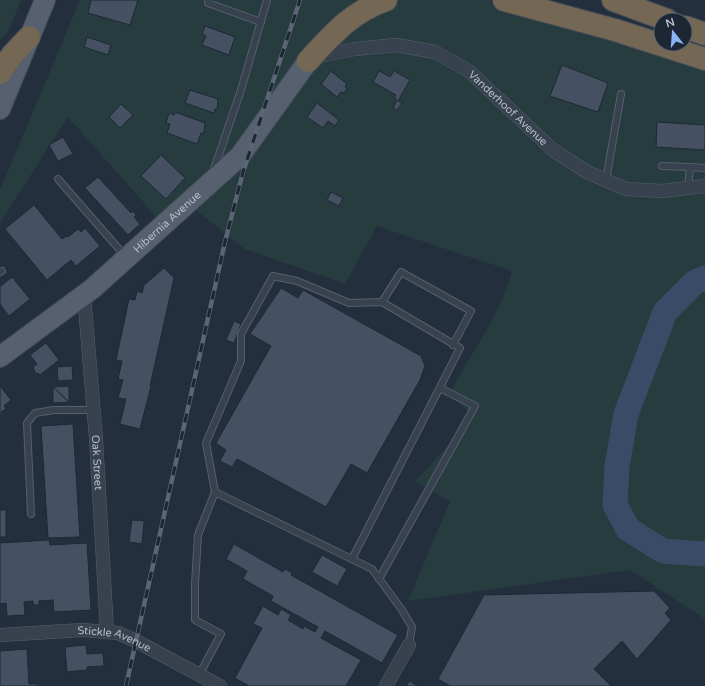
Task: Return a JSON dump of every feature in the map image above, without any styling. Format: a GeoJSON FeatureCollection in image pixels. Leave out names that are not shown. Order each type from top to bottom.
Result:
{"type":"FeatureCollection","features":[{"type":"Feature","properties":{"kind":"highway"},"geometry":{"type":"LineString","coordinates":[[308,61],[344,22],[371,5],[386,0]]}},
{"type":"Feature","properties":{"kind":"highway"},"geometry":{"type":"LineString","coordinates":[[504,0],[615,30],[705,59]]}},
{"type":"Feature","properties":{"kind":"highway"},"geometry":{"type":"LineString","coordinates":[[614,0],[653,15]]}},
{"type":"Feature","properties":{"kind":"highway"},"geometry":{"type":"LineString","coordinates":[[693,30],[705,34]]}},
{"type":"Feature","properties":{"kind":"highway"},"geometry":{"type":"LineString","coordinates":[[0,73],[12,55],[30,37]]}},
{"type":"Feature","properties":{"kind":"main road"},"geometry":{"type":"LineString","coordinates":[[0,109],[45,0]]}},
{"type":"Feature","properties":{"kind":"main road","name":"Hibernia Avenue"},"geometry":{"type":"LineString","coordinates":[[0,357],[84,295],[240,156],[308,61]]}},
{"type":"Feature","properties":{"kind":"street","name":"Vanderhoof Avenue"},"geometry":{"type":"LineString","coordinates":[[308,61],[319,56],[355,49],[396,45],[435,52],[469,71],[553,150],[587,172],[626,189],[663,191],[705,186]]}},
{"type":"Feature","properties":{"kind":"street","name":"Oak Street"},"geometry":{"type":"LineString","coordinates":[[84,295],[94,410],[107,631]]}},
{"type":"Feature","properties":{"kind":"street","name":"Stickle Avenue"},"geometry":{"type":"LineString","coordinates":[[0,635],[83,630],[118,633],[136,641],[220,686]]}},
{"type":"Feature","properties":{"kind":"street"},"geometry":{"type":"LineString","coordinates":[[386,686],[409,645]]}},
{"type":"Feature","properties":{"kind":"lane"},"geometry":{"type":"LineString","coordinates":[[208,0],[208,3],[261,22]]}},
{"type":"Feature","properties":{"kind":"lane"},"geometry":{"type":"LineString","coordinates":[[209,185],[241,90],[268,0]]}},
{"type":"Feature","properties":{"kind":"lane"},"geometry":{"type":"LineString","coordinates":[[606,180],[621,94]]}},
{"type":"Feature","properties":{"kind":"lane"},"geometry":{"type":"LineString","coordinates":[[662,166],[705,168]]}},
{"type":"Feature","properties":{"kind":"lane"},"geometry":{"type":"LineString","coordinates":[[688,188],[690,167]]}},
{"type":"Feature","properties":{"kind":"lane"},"geometry":{"type":"LineString","coordinates":[[58,179],[127,258]]}},
{"type":"Feature","properties":{"kind":"lane"},"geometry":{"type":"LineString","coordinates":[[382,302],[401,272],[471,311],[453,345]]}},
{"type":"Feature","properties":{"kind":"lane"},"geometry":{"type":"LineString","coordinates":[[199,675],[221,634],[195,620],[195,584],[198,536],[215,492],[206,443],[241,361],[241,334],[273,276],[298,281],[348,302],[382,302],[460,348],[352,559]]}},
{"type":"Feature","properties":{"kind":"lane"},"geometry":{"type":"LineString","coordinates":[[379,579],[475,406],[440,388]]}},
{"type":"Feature","properties":{"kind":"lane"},"geometry":{"type":"LineString","coordinates":[[31,514],[27,423],[34,414],[54,410],[94,410]]}},
{"type":"Feature","properties":{"kind":"lane"},"geometry":{"type":"LineString","coordinates":[[215,492],[372,569],[402,610],[412,627],[409,645]]}},
{"type":"Feature","properties":{"kind":"green space"},"geometry":{"type":"Polygon","coordinates":[[[0,0],[21,0],[8,32],[0,39],[0,0]]]}},
{"type":"Feature","properties":{"kind":"green space"},"geometry":{"type":"Polygon","coordinates":[[[80,0],[524,0],[653,48],[653,52],[662,52],[705,68],[705,619],[630,570],[408,601],[450,501],[415,482],[474,417],[450,394],[493,318],[507,287],[512,271],[377,226],[345,284],[245,249],[192,207],[168,230],[68,117],[0,223],[0,190],[80,0]]]}},
{"type":"Feature","properties":{"kind":"building"},"geometry":{"type":"Polygon","coordinates":[[[91,0],[138,0],[130,25],[88,13],[91,0]]]}},
{"type":"Feature","properties":{"kind":"building"},"geometry":{"type":"Polygon","coordinates":[[[205,26],[235,37],[229,55],[202,45],[206,36],[202,34],[205,26]]]}},
{"type":"Feature","properties":{"kind":"building"},"geometry":{"type":"Polygon","coordinates":[[[87,37],[111,45],[108,55],[84,47],[87,37]]]}},
{"type":"Feature","properties":{"kind":"building"},"geometry":{"type":"Polygon","coordinates":[[[562,65],[608,83],[598,112],[550,96],[562,65]]]}},
{"type":"Feature","properties":{"kind":"building"},"geometry":{"type":"Polygon","coordinates":[[[331,71],[347,84],[345,87],[347,89],[344,93],[341,92],[337,97],[321,84],[331,71]]]}},
{"type":"Feature","properties":{"kind":"building"},"geometry":{"type":"Polygon","coordinates":[[[379,71],[390,77],[394,71],[410,80],[398,101],[402,103],[397,110],[393,108],[397,100],[394,98],[396,95],[373,82],[379,71]]]}},
{"type":"Feature","properties":{"kind":"building"},"geometry":{"type":"Polygon","coordinates":[[[190,90],[218,99],[217,109],[215,109],[214,113],[185,103],[190,90]]]}},
{"type":"Feature","properties":{"kind":"building"},"geometry":{"type":"Polygon","coordinates":[[[317,103],[339,120],[335,126],[328,121],[323,128],[307,117],[317,103]]]}},
{"type":"Feature","properties":{"kind":"building"},"geometry":{"type":"Polygon","coordinates":[[[121,104],[133,115],[120,128],[109,117],[121,104]]]}},
{"type":"Feature","properties":{"kind":"building"},"geometry":{"type":"Polygon","coordinates":[[[175,112],[205,123],[204,133],[201,133],[197,144],[167,133],[170,124],[166,123],[169,113],[174,115],[175,112]]]}},
{"type":"Feature","properties":{"kind":"building"},"geometry":{"type":"Polygon","coordinates":[[[657,122],[705,125],[705,150],[656,147],[657,122]]]}},
{"type":"Feature","properties":{"kind":"building"},"geometry":{"type":"Polygon","coordinates":[[[63,137],[73,154],[58,161],[49,145],[63,137]]]}},
{"type":"Feature","properties":{"kind":"building"},"geometry":{"type":"Polygon","coordinates":[[[161,155],[185,178],[166,199],[141,176],[161,155]]]}},
{"type":"Feature","properties":{"kind":"building"},"geometry":{"type":"Polygon","coordinates":[[[98,177],[131,213],[133,211],[136,215],[134,217],[140,224],[128,235],[85,188],[98,177]]]}},
{"type":"Feature","properties":{"kind":"building"},"geometry":{"type":"Polygon","coordinates":[[[331,192],[343,198],[339,206],[327,200],[331,192]]]}},
{"type":"Feature","properties":{"kind":"building"},"geometry":{"type":"Polygon","coordinates":[[[34,205],[62,239],[67,236],[68,237],[78,229],[81,232],[85,228],[100,246],[76,266],[71,260],[47,280],[5,229],[34,205]]]}},
{"type":"Feature","properties":{"kind":"building"},"geometry":{"type":"Polygon","coordinates":[[[164,268],[174,278],[151,386],[140,429],[120,424],[126,399],[118,398],[123,380],[118,379],[122,361],[116,360],[129,299],[135,300],[137,291],[142,293],[144,285],[164,268]]]}},
{"type":"Feature","properties":{"kind":"building"},"geometry":{"type":"Polygon","coordinates":[[[12,277],[30,299],[9,316],[0,304],[0,284],[1,286],[12,277]]]}},
{"type":"Feature","properties":{"kind":"building"},"geometry":{"type":"Polygon","coordinates":[[[281,288],[298,298],[303,290],[421,356],[425,366],[420,380],[367,473],[351,464],[326,507],[237,459],[232,467],[220,461],[226,450],[216,443],[271,346],[250,334],[281,288]]]}},
{"type":"Feature","properties":{"kind":"building"},"geometry":{"type":"Polygon","coordinates":[[[234,321],[241,324],[234,343],[226,340],[234,321]]]}},
{"type":"Feature","properties":{"kind":"building"},"geometry":{"type":"Polygon","coordinates":[[[46,343],[59,360],[40,375],[38,373],[36,374],[33,367],[37,364],[30,355],[46,343]]]}},
{"type":"Feature","properties":{"kind":"building"},"geometry":{"type":"Polygon","coordinates":[[[72,366],[73,380],[58,381],[57,367],[72,366]]]}},
{"type":"Feature","properties":{"kind":"building"},"geometry":{"type":"Polygon","coordinates":[[[0,386],[11,400],[4,406],[6,409],[1,412],[2,414],[0,416],[0,386]]]}},
{"type":"Feature","properties":{"kind":"building"},"geometry":{"type":"Polygon","coordinates":[[[69,386],[69,402],[53,387],[69,386]]]}},
{"type":"Feature","properties":{"kind":"building"},"geometry":{"type":"Polygon","coordinates":[[[53,387],[69,402],[53,403],[53,387]]]}},
{"type":"Feature","properties":{"kind":"building"},"geometry":{"type":"Polygon","coordinates":[[[73,424],[80,537],[48,538],[41,426],[73,424]]]}},
{"type":"Feature","properties":{"kind":"building"},"geometry":{"type":"Polygon","coordinates":[[[0,510],[6,510],[6,537],[0,537],[0,510]]]}},
{"type":"Feature","properties":{"kind":"building"},"geometry":{"type":"Polygon","coordinates":[[[132,520],[144,521],[142,544],[129,542],[132,520]]]}},
{"type":"Feature","properties":{"kind":"building"},"geometry":{"type":"Polygon","coordinates":[[[49,540],[50,545],[87,543],[91,610],[54,612],[53,600],[39,601],[39,605],[34,605],[33,601],[24,602],[25,615],[7,616],[6,603],[0,604],[0,543],[49,540]]]}},
{"type":"Feature","properties":{"kind":"building"},"geometry":{"type":"Polygon","coordinates":[[[234,544],[283,572],[285,569],[292,573],[291,575],[398,635],[382,663],[325,631],[321,638],[361,660],[346,686],[249,686],[235,678],[262,628],[253,624],[263,606],[278,615],[281,609],[291,615],[288,620],[303,629],[304,626],[315,632],[318,627],[271,601],[273,596],[243,579],[247,571],[226,559],[234,544]]]}},
{"type":"Feature","properties":{"kind":"building"},"geometry":{"type":"Polygon","coordinates":[[[322,555],[347,569],[337,586],[312,572],[322,555]]]}},
{"type":"Feature","properties":{"kind":"building"},"geometry":{"type":"Polygon","coordinates":[[[654,591],[670,608],[665,613],[671,620],[637,659],[622,641],[594,669],[611,686],[450,686],[438,679],[484,595],[654,591]]]}},
{"type":"Feature","properties":{"kind":"building"},"geometry":{"type":"Polygon","coordinates":[[[86,645],[87,654],[103,653],[104,666],[87,667],[87,670],[67,672],[65,647],[86,645]]]}},
{"type":"Feature","properties":{"kind":"building"},"geometry":{"type":"Polygon","coordinates":[[[27,649],[29,684],[38,684],[38,686],[0,686],[0,651],[27,649]]]}},
{"type":"Feature","properties":{"kind":"building"},"geometry":{"type":"Polygon","coordinates":[[[409,681],[418,686],[407,686],[409,681]]]}},
{"type":"Feature","properties":{"kind":"waterway"},"geometry":{"type":"LineString","coordinates":[[705,278],[695,282],[665,312],[626,414],[617,466],[615,505],[628,529],[663,551],[705,554]]}},
{"type":"Feature","properties":{"kind":"railway"},"geometry":{"type":"LineString","coordinates":[[126,686],[225,242],[243,172],[300,0]]}}]}
